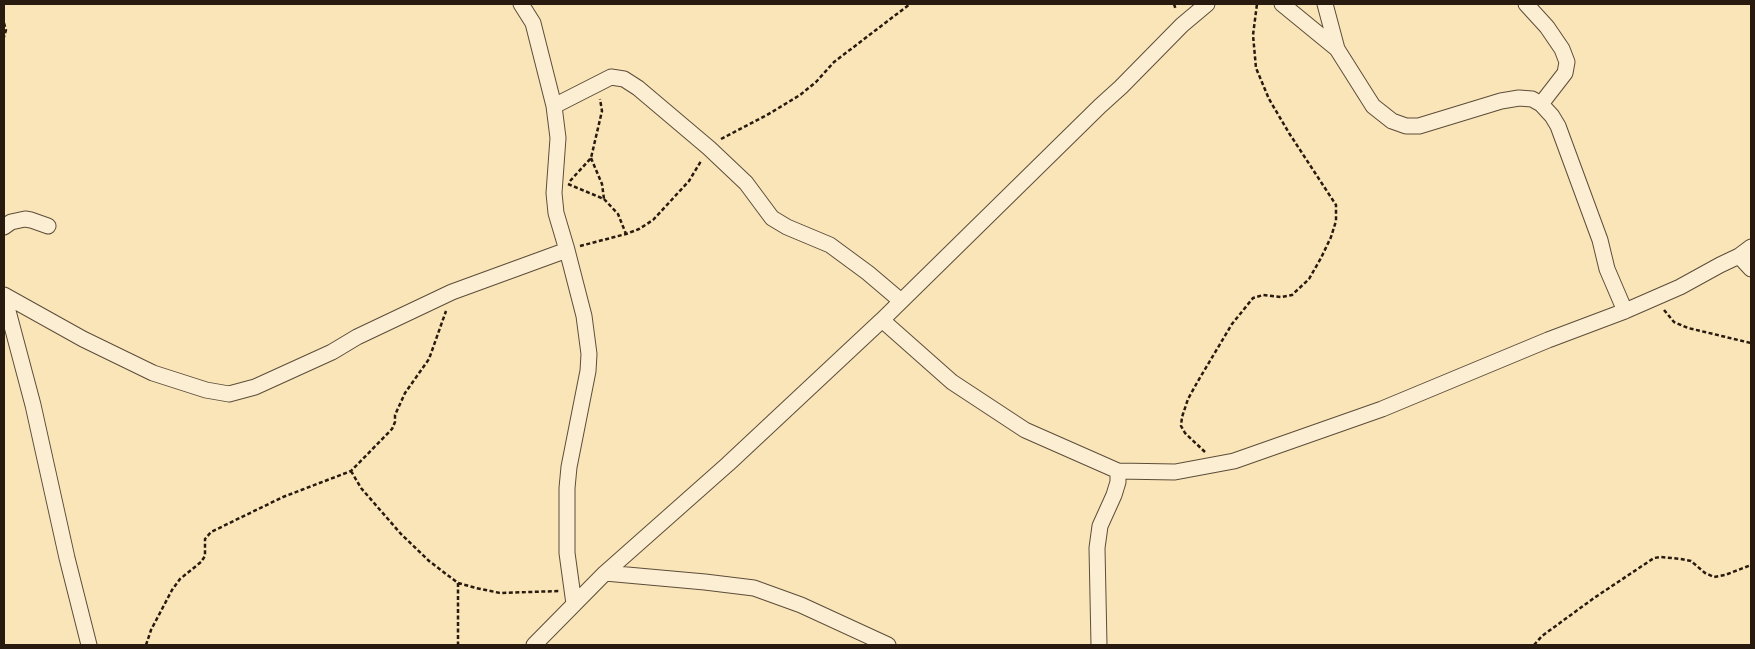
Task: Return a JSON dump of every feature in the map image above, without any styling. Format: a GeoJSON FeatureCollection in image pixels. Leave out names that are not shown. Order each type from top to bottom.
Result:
{"type":"FeatureCollection","features":[{"type":"Feature","properties":{"kind":"street"},"geometry":{"type":"LineString","coordinates":[[521,4],[533,23],[554,106],[561,182],[556,214],[584,316],[589,354],[588,371],[569,467],[567,488],[567,553],[573,597]]}},
{"type":"Feature","properties":{"kind":"street"},"geometry":{"type":"LineString","coordinates":[[534,645],[573,597],[605,574],[728,464],[882,320],[1182,25],[1207,4]]}},
{"type":"Feature","properties":{"kind":"street"},"geometry":{"type":"LineString","coordinates":[[1282,4],[1338,48]]}},
{"type":"Feature","properties":{"kind":"street"},"geometry":{"type":"LineString","coordinates":[[1325,4],[1338,48],[1373,106],[1392,121],[1406,126],[1419,126],[1501,101],[1519,98],[1532,99],[1541,104],[1558,126],[1600,240],[1607,268],[1625,312]]}},
{"type":"Feature","properties":{"kind":"street"},"geometry":{"type":"LineString","coordinates":[[1526,4],[1547,27],[1562,49],[1567,62],[1565,73],[1541,104]]}},
{"type":"Feature","properties":{"kind":"street"},"geometry":{"type":"LineString","coordinates":[[554,106],[597,82],[611,77],[624,79],[638,88],[709,148],[746,183],[772,218],[787,227],[830,245],[868,272],[901,301]]}},
{"type":"Feature","properties":{"kind":"street"},"geometry":{"type":"LineString","coordinates":[[4,227],[11,222],[25,219],[48,226]]}},
{"type":"Feature","properties":{"kind":"street"},"geometry":{"type":"LineString","coordinates":[[882,320],[952,382],[1025,430],[1118,471],[1175,472],[1234,461],[1382,409],[1548,340],[1625,312],[1680,288],[1739,256],[1751,247]]}},
{"type":"Feature","properties":{"kind":"street"},"geometry":{"type":"LineString","coordinates":[[4,295],[153,373],[206,390],[229,394],[255,387],[332,352],[357,337],[452,292],[567,250]]}},
{"type":"Feature","properties":{"kind":"street"},"geometry":{"type":"LineString","coordinates":[[1739,256],[1751,269]]}},
{"type":"Feature","properties":{"kind":"street"},"geometry":{"type":"LineString","coordinates":[[4,295],[34,406],[67,558],[89,645]]}},
{"type":"Feature","properties":{"kind":"street"},"geometry":{"type":"LineString","coordinates":[[1098,645],[1097,548],[1100,526],[1118,482],[1118,471]]}},
{"type":"Feature","properties":{"kind":"street"},"geometry":{"type":"LineString","coordinates":[[605,574],[754,588],[801,605],[888,645]]}},
{"type":"Feature","properties":{"kind":"path"},"geometry":{"type":"LineString","coordinates":[[567,250],[626,234],[639,229],[653,220],[689,181],[709,148],[725,136],[767,115],[800,95],[816,82],[834,62],[910,4]]}},
{"type":"Feature","properties":{"kind":"path"},"geometry":{"type":"LineString","coordinates":[[1218,464],[1185,433],[1181,426],[1188,399],[1232,324],[1253,298],[1263,295],[1281,297],[1292,295],[1309,279],[1331,237],[1336,221],[1336,205],[1308,164],[1269,99],[1256,68],[1253,35],[1257,4]]}},
{"type":"Feature","properties":{"kind":"path"},"geometry":{"type":"LineString","coordinates":[[4,23],[6,30],[4,37]]}},
{"type":"Feature","properties":{"kind":"path"},"geometry":{"type":"LineString","coordinates":[[597,82],[602,112],[591,158],[602,184],[604,199]]}},
{"type":"Feature","properties":{"kind":"path"},"geometry":{"type":"LineString","coordinates":[[591,158],[561,182],[604,199],[618,214],[626,234]]}},
{"type":"Feature","properties":{"kind":"path"},"geometry":{"type":"LineString","coordinates":[[146,645],[151,630],[172,590],[180,579],[202,562],[205,556],[205,539],[211,532],[283,497],[351,471],[392,429],[395,415],[405,393],[429,359],[452,292]]}},
{"type":"Feature","properties":{"kind":"path"},"geometry":{"type":"LineString","coordinates":[[1656,298],[1667,316],[1674,322],[1688,328],[1751,343]]}},
{"type":"Feature","properties":{"kind":"path"},"geometry":{"type":"LineString","coordinates":[[351,471],[361,488],[401,534],[428,561],[458,583],[500,592],[573,597]]}},
{"type":"Feature","properties":{"kind":"path"},"geometry":{"type":"LineString","coordinates":[[1534,645],[1542,636],[1594,598],[1654,558],[1691,561],[1704,573],[1714,577],[1751,565]]}},
{"type":"Feature","properties":{"kind":"path"},"geometry":{"type":"LineString","coordinates":[[458,583],[458,645]]}}]}
